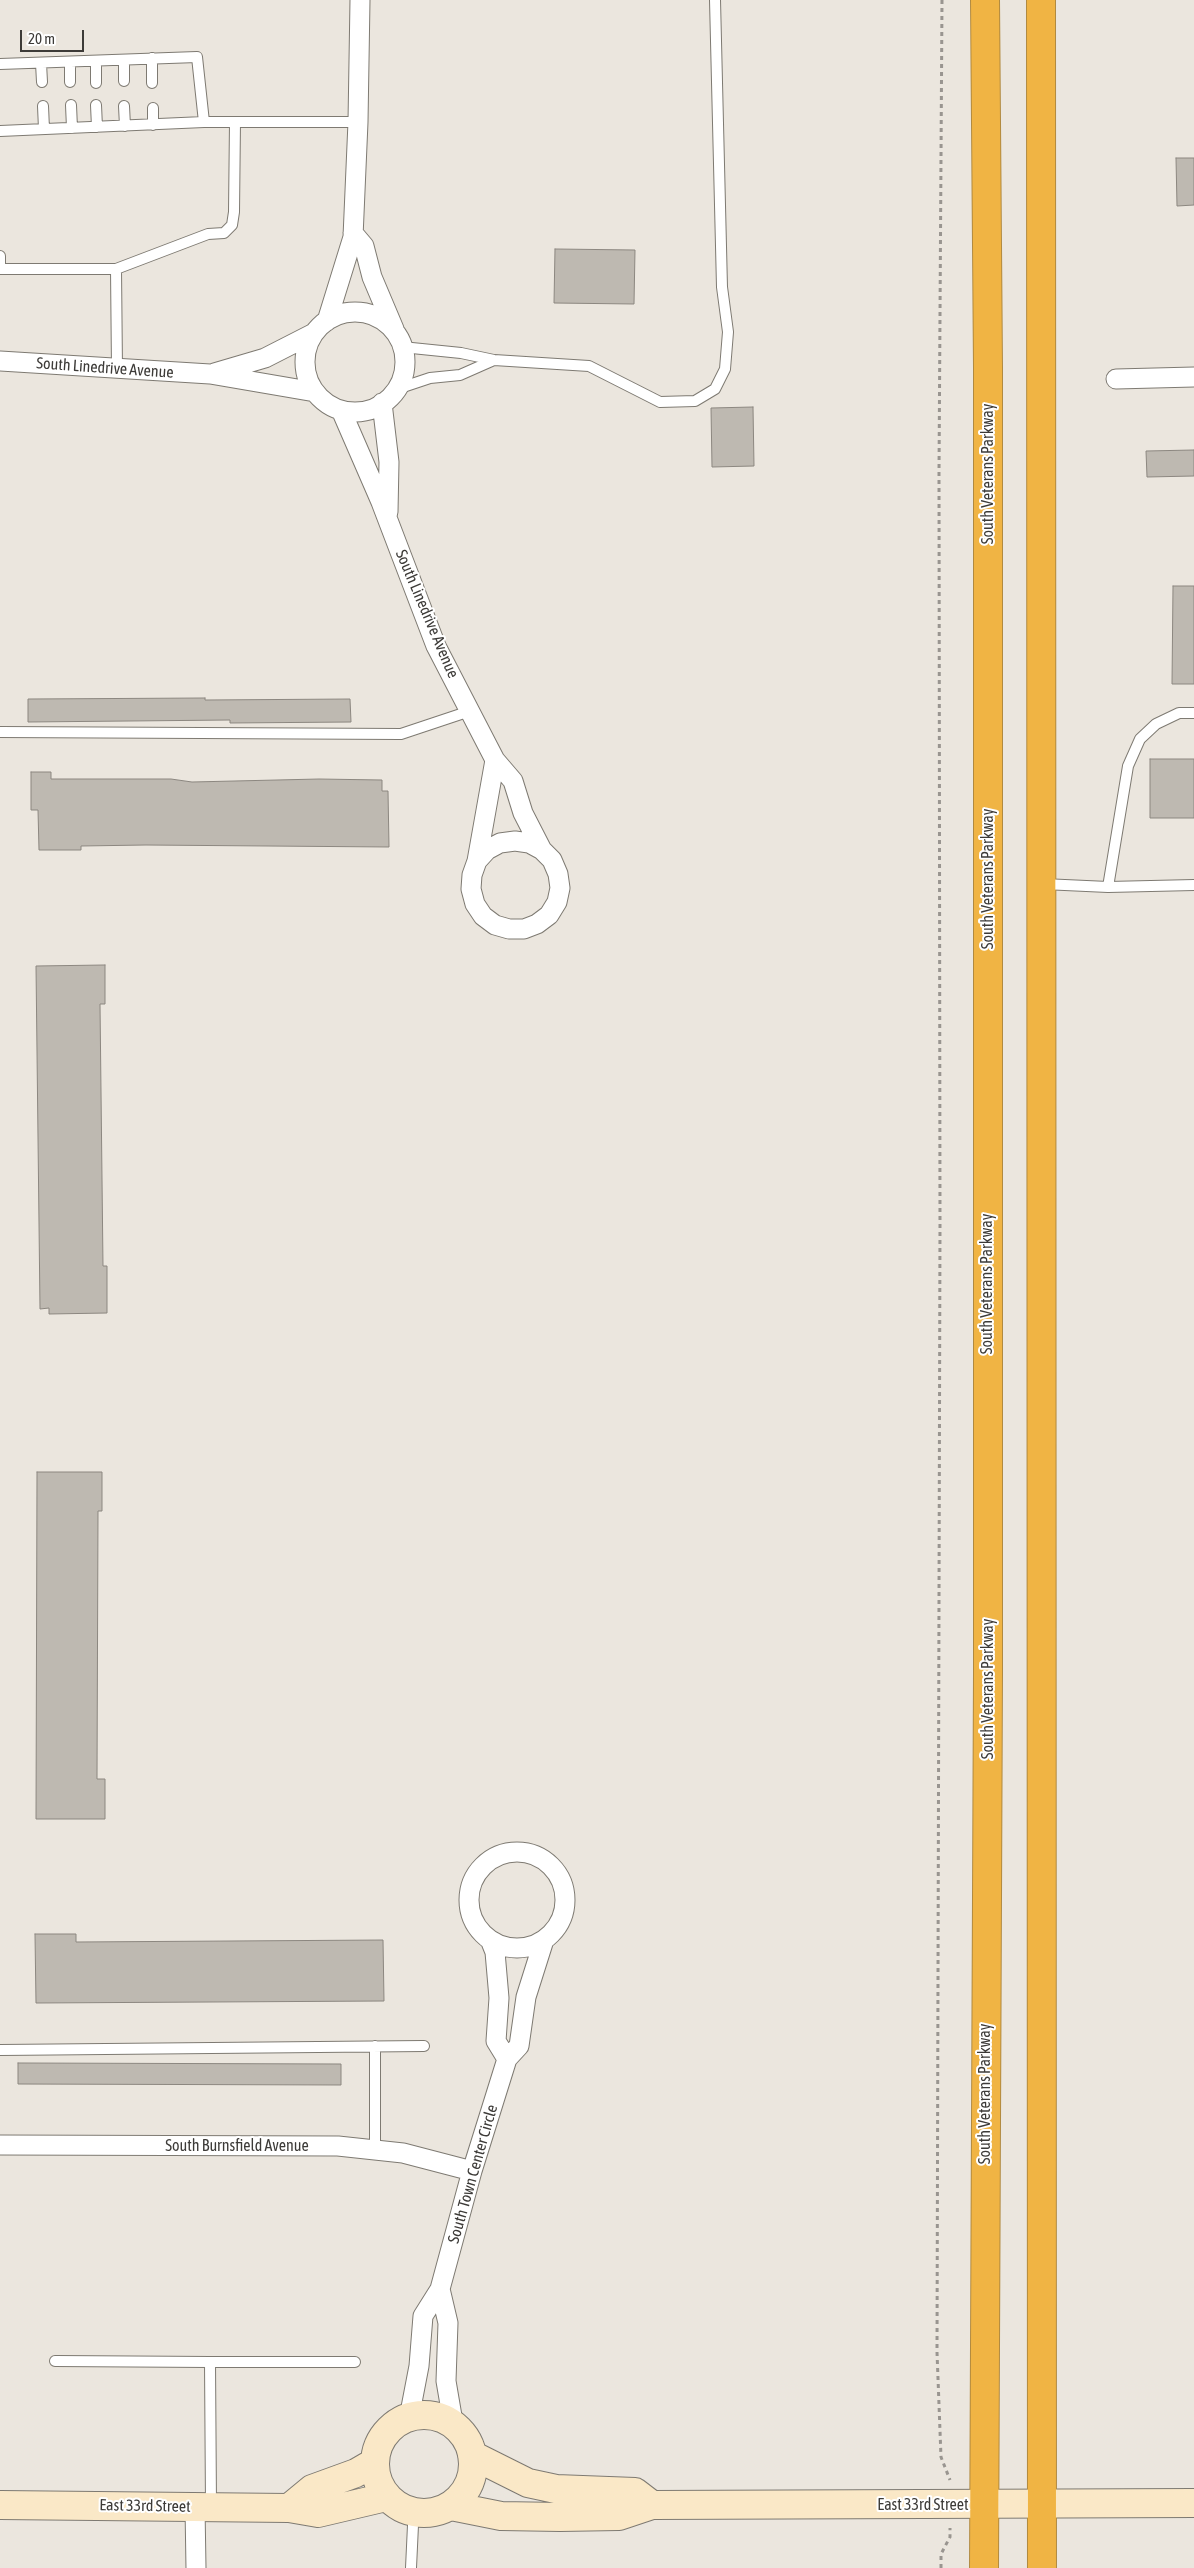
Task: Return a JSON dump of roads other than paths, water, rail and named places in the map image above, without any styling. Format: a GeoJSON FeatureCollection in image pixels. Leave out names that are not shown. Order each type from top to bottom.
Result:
{"type":"FeatureCollection","features":[{"type":"Feature","properties":{"kind":"highway","name":"South Veterans Parkway"},"geometry":{"type":"LineString","coordinates":[[984,2568],[988,1672],[988,368],[985,0]]}},
{"type":"Feature","properties":{"kind":"highway"},"geometry":{"type":"LineString","coordinates":[[1041,0],[1042,2568]]}},
{"type":"Feature","properties":{"kind":"street"},"geometry":{"type":"LineString","coordinates":[[353,233],[364,246],[372,277],[405,357],[404,374],[397,389],[382,403],[372,409],[357,412],[341,410],[327,403],[315,392],[308,378],[305,363],[307,347],[320,327],[353,233],[358,122],[360,0]]}},
{"type":"Feature","properties":{"kind":"street"},"geometry":{"type":"LineString","coordinates":[[320,327],[342,314],[359,312],[376,316],[390,326],[400,342]]}},
{"type":"Feature","properties":{"kind":"street","name":"South Linedrive Avenue"},"geometry":{"type":"LineString","coordinates":[[210,374],[265,358],[320,327]]}},
{"type":"Feature","properties":{"kind":"street","name":"South Linedrive Avenue"},"geometry":{"type":"LineString","coordinates":[[0,361],[210,374],[315,392]]}},
{"type":"Feature","properties":{"kind":"street"},"geometry":{"type":"LineString","coordinates":[[1116,379],[1194,377]]}},
{"type":"Feature","properties":{"kind":"street","name":"South Linedrive Avenue"},"geometry":{"type":"LineString","coordinates":[[382,403],[389,462],[388,520]]}},
{"type":"Feature","properties":{"kind":"street","name":"South Linedrive Avenue"},"geometry":{"type":"LineString","coordinates":[[341,410],[388,520],[436,646],[495,760],[513,782],[523,814],[542,850]]}},
{"type":"Feature","properties":{"kind":"street"},"geometry":{"type":"LineString","coordinates":[[478,861],[487,850],[500,843],[515,841],[529,843],[542,850],[552,860],[558,874],[560,888],[557,902],[549,915],[537,924],[524,929],[509,929],[495,925],[483,916],[475,904],[471,890],[472,875],[478,861],[495,760]]}},
{"type":"Feature","properties":{"kind":"street","name":"South Town Center Circle"},"geometry":{"type":"LineString","coordinates":[[410,2418],[419,2366],[424,2316],[440,2289],[472,2171],[508,2059],[519,2046],[526,1996],[544,1940],[555,1929],[562,1915],[565,1900],[563,1885],[556,1871],[544,1860],[530,1854],[515,1852],[499,1855],[485,1864],[475,1876],[470,1891],[470,1908],[475,1923],[492,1942]]}},
{"type":"Feature","properties":{"kind":"street"},"geometry":{"type":"LineString","coordinates":[[492,1942],[514,1948],[530,1946],[544,1940]]}},
{"type":"Feature","properties":{"kind":"street"},"geometry":{"type":"LineString","coordinates":[[492,1942],[495,1952],[500,1998],[496,2041],[508,2059]]}},
{"type":"Feature","properties":{"kind":"street","name":"South Burnsfield Avenue"},"geometry":{"type":"LineString","coordinates":[[0,2145],[338,2146],[402,2153],[472,2171]]}},
{"type":"Feature","properties":{"kind":"street","name":"South Town Center Circle"},"geometry":{"type":"LineString","coordinates":[[440,2289],[448,2323],[446,2381],[453,2422]]}},
{"type":"Feature","properties":{"kind":"street"},"geometry":{"type":"LineString","coordinates":[[386,2497],[377,2479],[375,2462],[378,2446],[387,2431],[400,2421],[433,2415],[453,2422],[462,2432],[470,2446],[474,2463],[471,2480],[463,2494],[451,2506]]}},
{"type":"Feature","properties":{"kind":"street"},"geometry":{"type":"LineString","coordinates":[[472,2455],[528,2483],[556,2489],[635,2492],[652,2505]]}},
{"type":"Feature","properties":{"kind":"street"},"geometry":{"type":"LineString","coordinates":[[289,2508],[312,2489],[356,2473],[375,2462]]}},
{"type":"Feature","properties":{"kind":"street","name":"East 33rd Street"},"geometry":{"type":"LineString","coordinates":[[0,2505],[289,2508],[318,2514],[386,2497],[395,2504],[416,2512],[437,2512],[451,2506],[501,2516],[560,2517],[619,2516],[652,2505],[1194,2503]]}},
{"type":"Feature","properties":{"kind":"street"},"geometry":{"type":"LineString","coordinates":[[196,2568],[203,2507]]}},
{"type":"Feature","properties":{"kind":"lane"},"geometry":{"type":"LineString","coordinates":[[400,342],[494,360],[589,366],[634,387],[660,402],[695,401],[715,388],[725,369],[728,332],[722,287],[715,0]]}},
{"type":"Feature","properties":{"kind":"lane"},"geometry":{"type":"LineString","coordinates":[[0,64],[197,57],[204,122]]}},
{"type":"Feature","properties":{"kind":"lane"},"geometry":{"type":"LineString","coordinates":[[152,58],[152,83]]}},
{"type":"Feature","properties":{"kind":"lane"},"geometry":{"type":"LineString","coordinates":[[124,60],[124,81]]}},
{"type":"Feature","properties":{"kind":"lane"},"geometry":{"type":"LineString","coordinates":[[96,61],[96,83]]}},
{"type":"Feature","properties":{"kind":"lane"},"geometry":{"type":"LineString","coordinates":[[70,62],[70,82]]}},
{"type":"Feature","properties":{"kind":"lane"},"geometry":{"type":"LineString","coordinates":[[41,63],[42,82]]}},
{"type":"Feature","properties":{"kind":"lane"},"geometry":{"type":"LineString","coordinates":[[71,105],[72,128]]}},
{"type":"Feature","properties":{"kind":"lane"},"geometry":{"type":"LineString","coordinates":[[96,105],[97,127]]}},
{"type":"Feature","properties":{"kind":"lane"},"geometry":{"type":"LineString","coordinates":[[43,106],[44,129]]}},
{"type":"Feature","properties":{"kind":"lane"},"geometry":{"type":"LineString","coordinates":[[124,106],[125,126]]}},
{"type":"Feature","properties":{"kind":"lane"},"geometry":{"type":"LineString","coordinates":[[153,108],[153,125]]}},
{"type":"Feature","properties":{"kind":"lane"},"geometry":{"type":"LineString","coordinates":[[0,130],[204,122],[358,122]]}},
{"type":"Feature","properties":{"kind":"lane"},"geometry":{"type":"LineString","coordinates":[[0,256],[0,269],[116,269],[208,234],[224,233],[232,225],[235,122]]}},
{"type":"Feature","properties":{"kind":"lane"},"geometry":{"type":"LineString","coordinates":[[116,269],[117,369]]}},
{"type":"Feature","properties":{"kind":"lane"},"geometry":{"type":"LineString","coordinates":[[397,389],[430,378],[460,375],[494,360]]}},
{"type":"Feature","properties":{"kind":"lane"},"geometry":{"type":"LineString","coordinates":[[0,732],[401,734],[470,711]]}},
{"type":"Feature","properties":{"kind":"lane"},"geometry":{"type":"LineString","coordinates":[[1108,887],[1128,766],[1140,739],[1156,724],[1179,713],[1194,713]]}},
{"type":"Feature","properties":{"kind":"lane"},"geometry":{"type":"LineString","coordinates":[[1042,884],[1108,887],[1194,885]]}},
{"type":"Feature","properties":{"kind":"lane"},"geometry":{"type":"LineString","coordinates":[[375,2046],[375,2150]]}},
{"type":"Feature","properties":{"kind":"lane"},"geometry":{"type":"LineString","coordinates":[[0,2050],[424,2046]]}},
{"type":"Feature","properties":{"kind":"lane"},"geometry":{"type":"LineString","coordinates":[[55,2361],[356,2362]]}},
{"type":"Feature","properties":{"kind":"lane"},"geometry":{"type":"LineString","coordinates":[[203,2507],[210,2362]]}},
{"type":"Feature","properties":{"kind":"lane"},"geometry":{"type":"LineString","coordinates":[[410,2568],[413,2525],[416,2512]]}}]}
